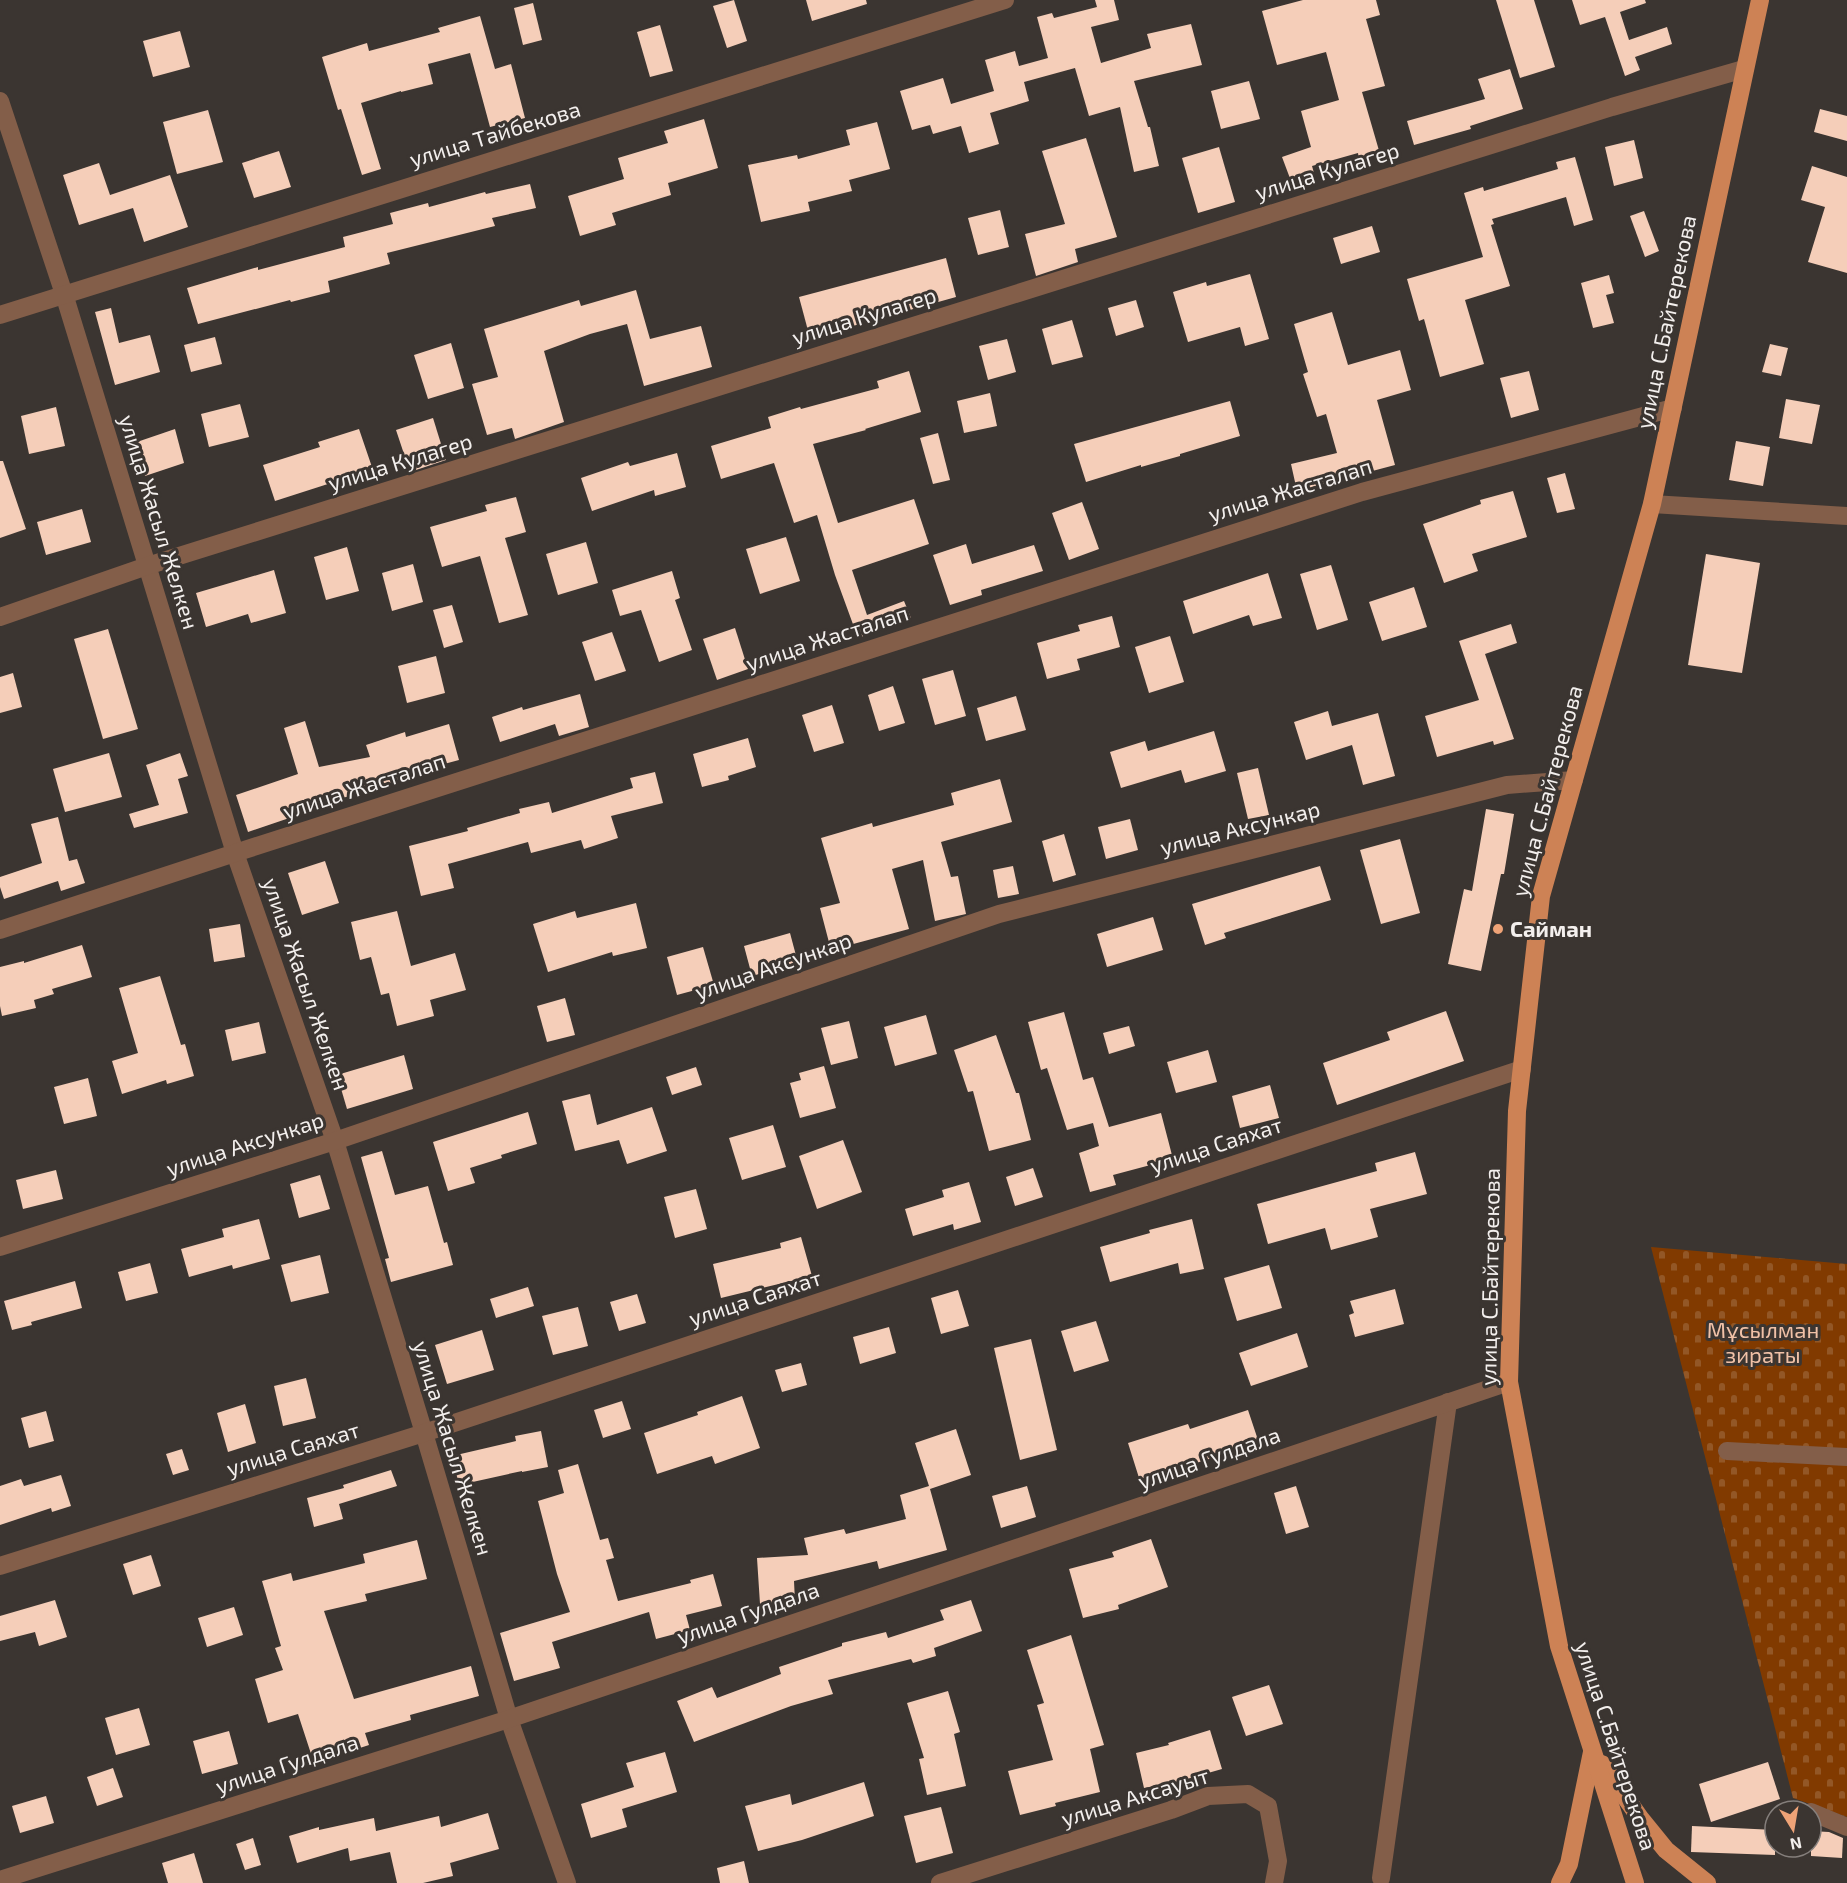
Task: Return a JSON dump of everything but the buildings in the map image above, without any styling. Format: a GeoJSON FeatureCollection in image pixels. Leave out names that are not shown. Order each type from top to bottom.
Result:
{"type":"FeatureCollection","features":[{"type":"Feature","properties":{"kind":"main road","name":"улица С.Байтерекова"},"geometry":{"type":"LineString","coordinates":[[1635,1883],[1559,1646],[1509,1382],[1517,1111],[1541,896],[1652,504],[1760,0]]}},
{"type":"Feature","properties":{"kind":"main road"},"geometry":{"type":"LineString","coordinates":[[1560,1883],[1569,1864],[1592,1750]]}},
{"type":"Feature","properties":{"kind":"main road"},"geometry":{"type":"LineString","coordinates":[[1592,1750],[1640,1818],[1666,1850],[1707,1883]]}},
{"type":"Feature","properties":{"kind":"street","name":"улица Тайбекова"},"geometry":{"type":"LineString","coordinates":[[0,315],[1005,0]]}},
{"type":"Feature","properties":{"kind":"street","name":"улица Кулагер"},"geometry":{"type":"LineString","coordinates":[[0,617],[147,566],[1612,107],[1744,69]]}},
{"type":"Feature","properties":{"kind":"street","name":"улица Жасыл Желкен"},"geometry":{"type":"LineString","coordinates":[[0,101],[64,294],[235,853],[334,1141],[509,1719],[567,1883]]}},
{"type":"Feature","properties":{"kind":"street","name":"улица Жасталап"},"geometry":{"type":"LineString","coordinates":[[0,930],[1362,492],[1673,408]]}},
{"type":"Feature","properties":{"kind":"street"},"geometry":{"type":"LineString","coordinates":[[1652,504],[1847,516]]}},
{"type":"Feature","properties":{"kind":"street","name":"улица Аксункар"},"geometry":{"type":"LineString","coordinates":[[0,1247],[334,1141],[999,914],[1508,785],[1574,780]]}},
{"type":"Feature","properties":{"kind":"street","name":"улица Саяхат"},"geometry":{"type":"LineString","coordinates":[[0,1566],[424,1433],[1522,1069]]}},
{"type":"Feature","properties":{"kind":"street","name":"улица Гулдала"},"geometry":{"type":"LineString","coordinates":[[0,1880],[509,1719],[1509,1382]]}},
{"type":"Feature","properties":{"kind":"street"},"geometry":{"type":"LineString","coordinates":[[1381,1878],[1448,1402]]}},
{"type":"Feature","properties":{"kind":"street"},"geometry":{"type":"LineString","coordinates":[[1727,1451],[1847,1458]]}},
{"type":"Feature","properties":{"kind":"street","name":"улица Аксауыт"},"geometry":{"type":"LineString","coordinates":[[940,1883],[1171,1810],[1208,1796],[1248,1794],[1268,1806],[1278,1861],[1274,1883]]}},
{"type":"Feature","properties":{"kind":"street"},"geometry":{"type":"LineString","coordinates":[[1823,1817],[1847,1827]]}},
{"type":"Feature","properties":{"kind":"green space","name":"Мұсылман зираты"},"geometry":{"type":"Polygon","coordinates":[[[1651,1247],[1847,1264],[1847,1817],[1823,1809],[1823,1799],[1793,1798],[1651,1247]]]}},
{"type":"Feature","properties":{"kind":"place","name":"Сайман"},"geometry":{"type":"Point","coordinates":[1498,929]}}]}
